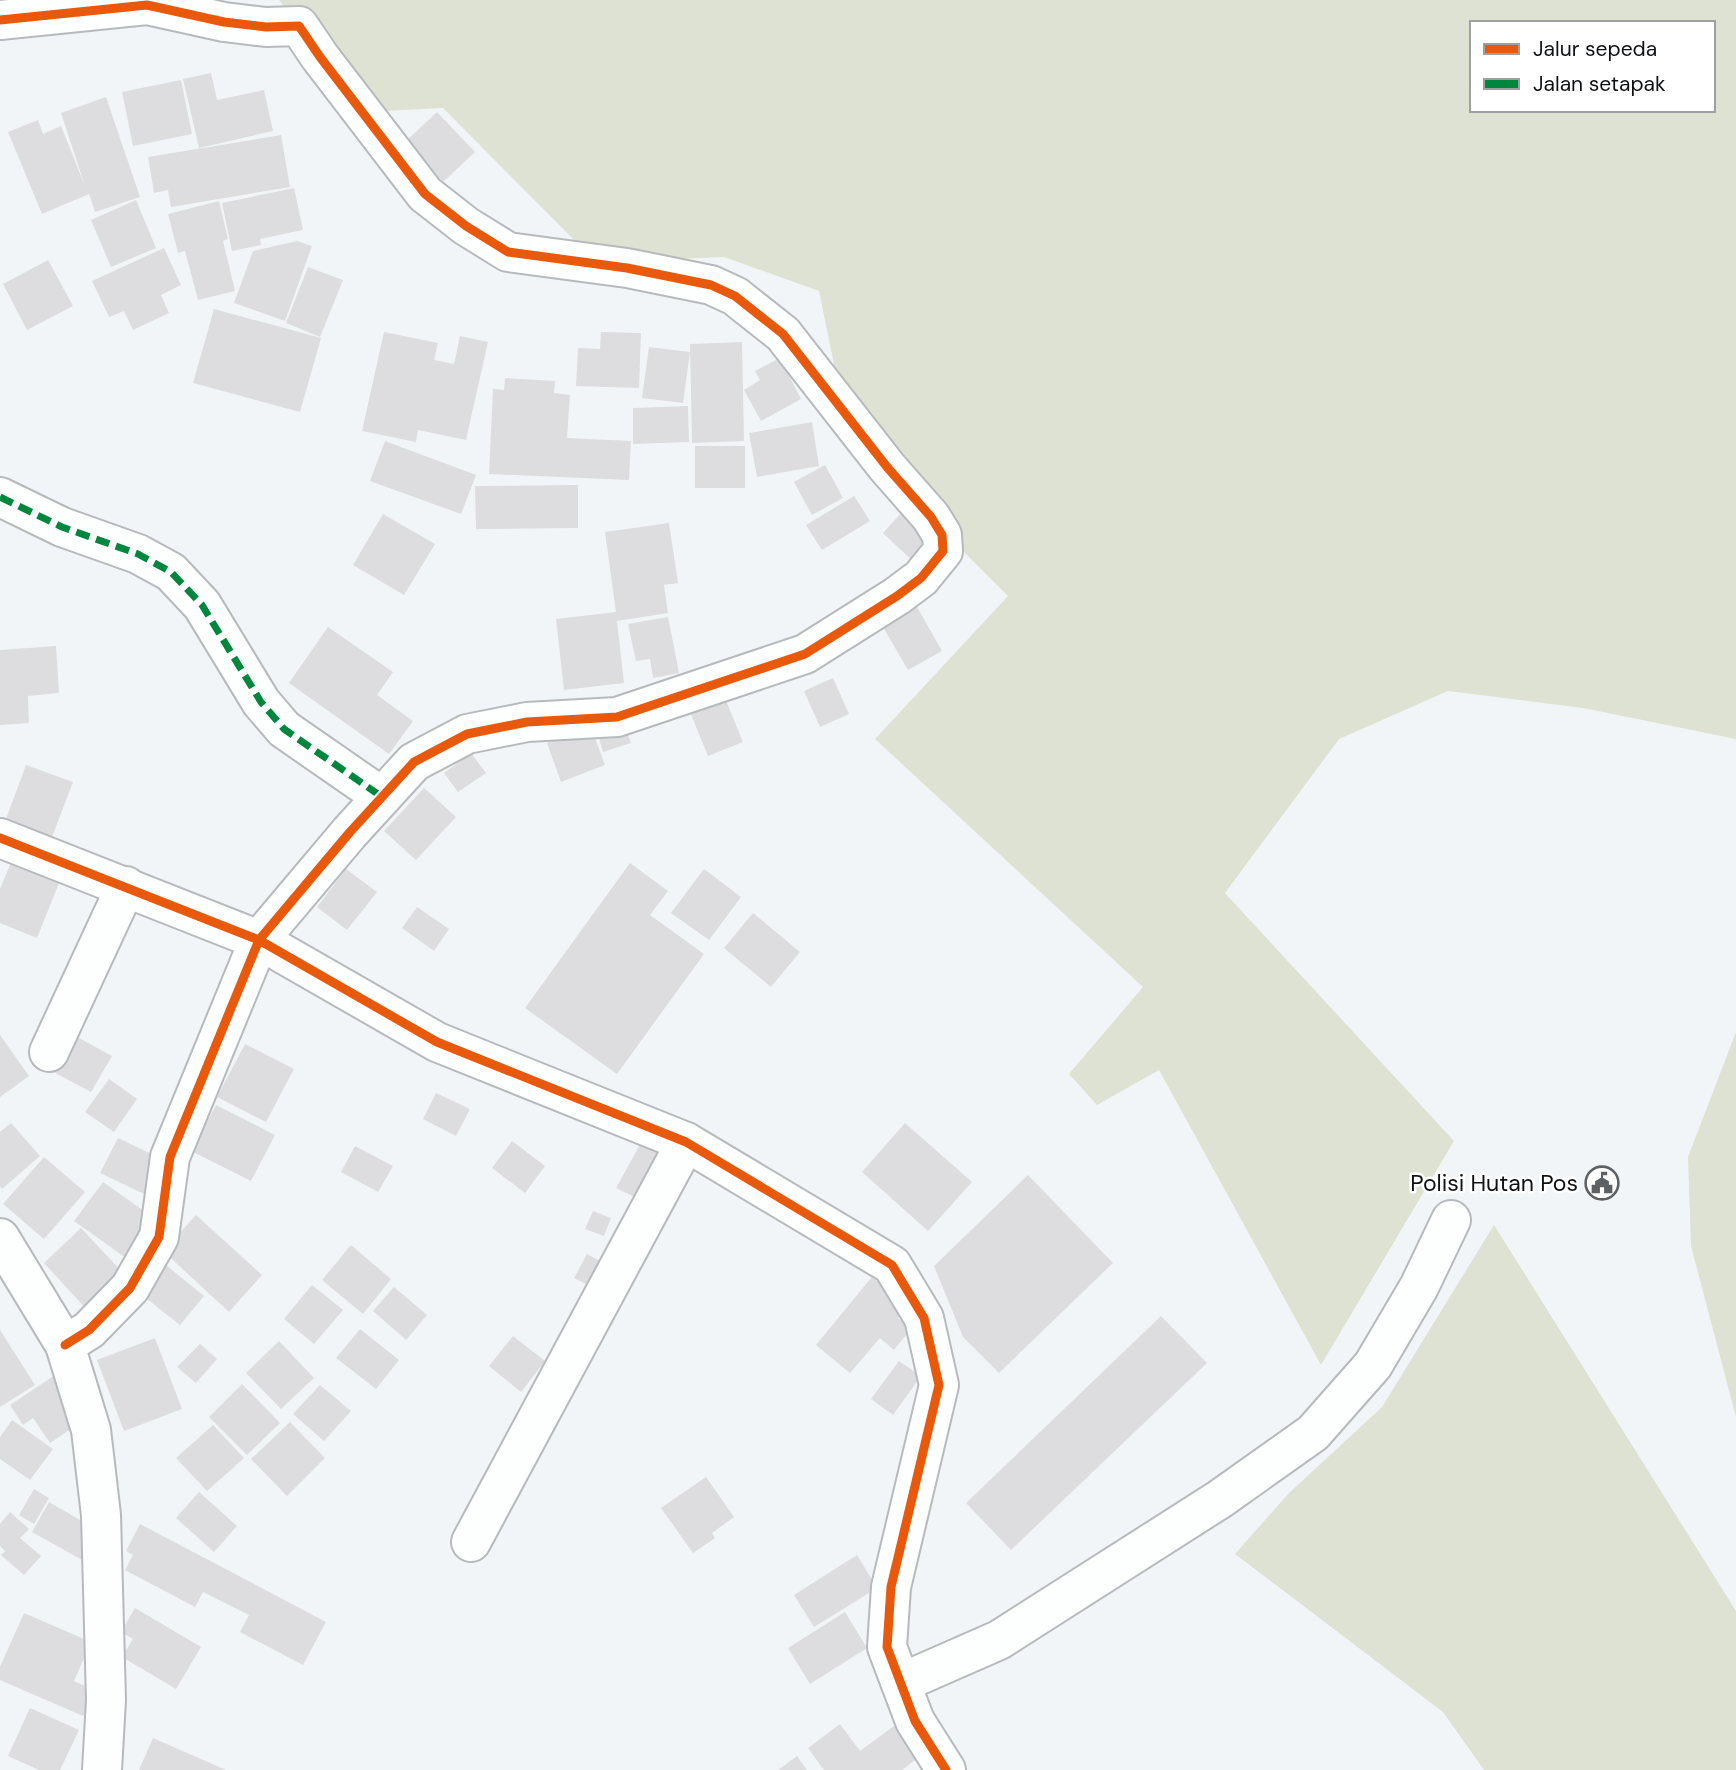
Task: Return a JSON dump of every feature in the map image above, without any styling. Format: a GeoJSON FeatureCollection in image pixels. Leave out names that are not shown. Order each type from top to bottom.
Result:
{"type":"FeatureCollection","features":[{"type":"Feature","properties":{"kind":"street"},"geometry":{"type":"LineString","coordinates":[[0,20],[148,5],[224,22],[266,27],[299,26],[425,194],[466,226],[508,252],[711,285],[735,296],[783,334],[887,467],[931,517],[942,535],[943,551],[921,578],[806,654],[618,717],[527,722],[467,734],[414,762],[259,940],[170,1157],[159,1237],[130,1288],[89,1329],[65,1345]]}},
{"type":"Feature","properties":{"kind":"street"},"geometry":{"type":"LineString","coordinates":[[0,498],[62,527],[138,554],[171,572],[202,605],[261,702],[284,729],[382,797]]}},
{"type":"Feature","properties":{"kind":"street"},"geometry":{"type":"LineString","coordinates":[[0,838],[259,940],[438,1042],[686,1142],[892,1265],[924,1318],[939,1385],[891,1587],[887,1647],[915,1721],[946,1770]]}},
{"type":"Feature","properties":{"kind":"street"},"geometry":{"type":"LineString","coordinates":[[49,1052],[126,886]]}},
{"type":"Feature","properties":{"kind":"street"},"geometry":{"type":"LineString","coordinates":[[471,1542],[686,1142]]}},
{"type":"Feature","properties":{"kind":"street"},"geometry":{"type":"LineString","coordinates":[[901,1683],[999,1640],[1220,1499],[1313,1433],[1373,1365],[1419,1287],[1451,1220]]}},
{"type":"Feature","properties":{"kind":"street"},"geometry":{"type":"LineString","coordinates":[[0,1238],[65,1345],[91,1430],[101,1515],[106,1700],[102,1770]]}},
{"type":"Feature","properties":{"kind":"green space"},"geometry":{"type":"Polygon","coordinates":[[[279,0],[1736,0],[1736,739],[1583,708],[1448,691],[1339,739],[1225,893],[1454,1141],[1321,1365],[1159,1070],[1097,1105],[1069,1074],[1143,987],[875,739],[1008,596],[849,437],[819,291],[724,257],[596,262],[443,108],[383,111],[299,26],[279,0]]]}},
{"type":"Feature","properties":{"kind":"green space"},"geometry":{"type":"Polygon","coordinates":[[[1736,1032],[1736,1417],[1691,1246],[1688,1157],[1736,1032]]]}},
{"type":"Feature","properties":{"kind":"green space"},"geometry":{"type":"Polygon","coordinates":[[[1494,1225],[1736,1611],[1736,1770],[1484,1770],[1443,1712],[1235,1554],[1288,1494],[1382,1407],[1494,1225]]]}},
{"type":"Feature","properties":{"kind":"building"},"geometry":{"type":"Polygon","coordinates":[[[211,73],[217,100],[264,90],[273,131],[199,148],[183,79],[211,73]]]}},
{"type":"Feature","properties":{"kind":"building"},"geometry":{"type":"Polygon","coordinates":[[[181,80],[192,134],[133,146],[122,92],[181,80]]]}},
{"type":"Feature","properties":{"kind":"building"},"geometry":{"type":"Polygon","coordinates":[[[106,97],[140,197],[95,212],[89,194],[42,214],[8,132],[38,120],[43,134],[61,126],[85,186],[61,113],[106,97]]]}},
{"type":"Feature","properties":{"kind":"building"},"geometry":{"type":"Polygon","coordinates":[[[437,112],[475,152],[443,182],[405,142],[437,112]]]}},
{"type":"Feature","properties":{"kind":"building"},"geometry":{"type":"Polygon","coordinates":[[[281,135],[290,187],[171,207],[168,190],[154,193],[148,157],[281,135]]]}},
{"type":"Feature","properties":{"kind":"building"},"geometry":{"type":"Polygon","coordinates":[[[294,188],[303,230],[260,239],[261,245],[232,251],[222,203],[294,188]]]}},
{"type":"Feature","properties":{"kind":"building"},"geometry":{"type":"Polygon","coordinates":[[[136,200],[156,248],[111,267],[91,220],[136,200]]]}},
{"type":"Feature","properties":{"kind":"building"},"geometry":{"type":"Polygon","coordinates":[[[219,201],[228,239],[223,241],[235,291],[198,300],[185,251],[178,253],[168,214],[219,201]]]}},
{"type":"Feature","properties":{"kind":"building"},"geometry":{"type":"Polygon","coordinates":[[[297,241],[312,246],[285,321],[234,303],[253,251],[297,241]]]}},
{"type":"Feature","properties":{"kind":"building"},"geometry":{"type":"Polygon","coordinates":[[[164,248],[181,285],[161,295],[169,313],[133,330],[124,311],[109,317],[92,281],[164,248]]]}},
{"type":"Feature","properties":{"kind":"building"},"geometry":{"type":"Polygon","coordinates":[[[48,260],[73,306],[27,330],[3,284],[48,260]]]}},
{"type":"Feature","properties":{"kind":"building"},"geometry":{"type":"Polygon","coordinates":[[[308,267],[343,280],[320,337],[286,323],[308,267]]]}},
{"type":"Feature","properties":{"kind":"building"},"geometry":{"type":"Polygon","coordinates":[[[214,309],[321,338],[300,412],[193,383],[214,309]]]}},
{"type":"Feature","properties":{"kind":"building"},"geometry":{"type":"Polygon","coordinates":[[[384,332],[438,343],[434,360],[454,364],[460,336],[488,342],[466,440],[418,430],[416,442],[362,431],[384,332]]]}},
{"type":"Feature","properties":{"kind":"building"},"geometry":{"type":"Polygon","coordinates":[[[601,332],[641,333],[639,388],[576,386],[578,348],[600,349],[601,332]]]}},
{"type":"Feature","properties":{"kind":"building"},"geometry":{"type":"Polygon","coordinates":[[[742,342],[744,441],[692,443],[690,344],[742,342]]]}},
{"type":"Feature","properties":{"kind":"building"},"geometry":{"type":"Polygon","coordinates":[[[649,347],[690,352],[683,403],[642,398],[649,347]]]}},
{"type":"Feature","properties":{"kind":"building"},"geometry":{"type":"Polygon","coordinates":[[[780,358],[801,399],[761,421],[744,390],[760,380],[755,371],[780,358]]]}},
{"type":"Feature","properties":{"kind":"building"},"geometry":{"type":"Polygon","coordinates":[[[505,378],[555,381],[554,393],[570,395],[567,438],[631,441],[629,480],[489,474],[493,389],[504,390],[505,378]]]}},
{"type":"Feature","properties":{"kind":"building"},"geometry":{"type":"Polygon","coordinates":[[[688,406],[689,442],[633,444],[633,408],[688,406]]]}},
{"type":"Feature","properties":{"kind":"building"},"geometry":{"type":"Polygon","coordinates":[[[812,422],[819,466],[757,477],[749,433],[812,422]]]}},
{"type":"Feature","properties":{"kind":"building"},"geometry":{"type":"Polygon","coordinates":[[[385,441],[476,475],[461,514],[370,481],[385,441]]]}},
{"type":"Feature","properties":{"kind":"building"},"geometry":{"type":"Polygon","coordinates":[[[695,446],[745,446],[745,488],[695,488],[695,446]]]}},
{"type":"Feature","properties":{"kind":"building"},"geometry":{"type":"Polygon","coordinates":[[[825,465],[843,498],[812,515],[794,482],[825,465]]]}},
{"type":"Feature","properties":{"kind":"building"},"geometry":{"type":"Polygon","coordinates":[[[578,485],[578,528],[476,529],[475,486],[578,485]]]}},
{"type":"Feature","properties":{"kind":"building"},"geometry":{"type":"Polygon","coordinates":[[[854,496],[870,521],[822,550],[806,525],[854,496]]]}},
{"type":"Feature","properties":{"kind":"building"},"geometry":{"type":"Polygon","coordinates":[[[902,512],[939,546],[919,567],[883,533],[902,512]]]}},
{"type":"Feature","properties":{"kind":"building"},"geometry":{"type":"Polygon","coordinates":[[[383,514],[435,544],[404,595],[353,565],[383,514]]]}},
{"type":"Feature","properties":{"kind":"building"},"geometry":{"type":"Polygon","coordinates":[[[669,523],[678,583],[664,585],[668,613],[617,621],[624,683],[564,690],[556,619],[616,612],[605,532],[669,523]]]}},
{"type":"Feature","properties":{"kind":"building"},"geometry":{"type":"Polygon","coordinates":[[[917,607],[942,651],[908,670],[883,627],[917,607]]]}},
{"type":"Feature","properties":{"kind":"building"},"geometry":{"type":"Polygon","coordinates":[[[668,617],[679,673],[653,678],[650,659],[636,661],[628,624],[668,617]]]}},
{"type":"Feature","properties":{"kind":"building"},"geometry":{"type":"Polygon","coordinates":[[[328,627],[393,672],[377,695],[413,721],[389,754],[289,683],[328,627]]]}},
{"type":"Feature","properties":{"kind":"building"},"geometry":{"type":"Polygon","coordinates":[[[56,646],[59,693],[28,696],[29,723],[0,725],[0,650],[56,646]]]}},
{"type":"Feature","properties":{"kind":"building"},"geometry":{"type":"Polygon","coordinates":[[[833,678],[849,714],[820,727],[804,691],[833,678]]]}},
{"type":"Feature","properties":{"kind":"building"},"geometry":{"type":"Polygon","coordinates":[[[725,698],[743,742],[708,756],[690,712],[725,698]]]}},
{"type":"Feature","properties":{"kind":"building"},"geometry":{"type":"Polygon","coordinates":[[[623,721],[631,743],[603,752],[596,729],[623,721]]]}},
{"type":"Feature","properties":{"kind":"building"},"geometry":{"type":"Polygon","coordinates":[[[591,727],[605,765],[561,782],[547,743],[591,727]]]}},
{"type":"Feature","properties":{"kind":"building"},"geometry":{"type":"Polygon","coordinates":[[[471,753],[486,773],[458,792],[444,773],[471,753]]]}},
{"type":"Feature","properties":{"kind":"building"},"geometry":{"type":"Polygon","coordinates":[[[26,765],[73,782],[52,837],[6,819],[26,765]]]}},
{"type":"Feature","properties":{"kind":"building"},"geometry":{"type":"Polygon","coordinates":[[[424,788],[456,817],[416,860],[384,831],[424,788]]]}},
{"type":"Feature","properties":{"kind":"building"},"geometry":{"type":"Polygon","coordinates":[[[13,858],[61,878],[37,938],[0,923],[0,889],[13,858]]]}},
{"type":"Feature","properties":{"kind":"building"},"geometry":{"type":"Polygon","coordinates":[[[630,863],[668,891],[650,915],[704,954],[617,1074],[525,1008],[630,863]]]}},
{"type":"Feature","properties":{"kind":"building"},"geometry":{"type":"Polygon","coordinates":[[[346,869],[377,892],[347,930],[317,907],[346,869]]]}},
{"type":"Feature","properties":{"kind":"building"},"geometry":{"type":"Polygon","coordinates":[[[704,869],[741,897],[709,940],[671,913],[704,869]]]}},
{"type":"Feature","properties":{"kind":"building"},"geometry":{"type":"Polygon","coordinates":[[[417,907],[449,929],[434,951],[402,928],[417,907]]]}},
{"type":"Feature","properties":{"kind":"building"},"geometry":{"type":"Polygon","coordinates":[[[753,913],[800,952],[771,987],[724,948],[753,913]]]}},
{"type":"Feature","properties":{"kind":"building"},"geometry":{"type":"Polygon","coordinates":[[[68,1032],[112,1056],[91,1092],[48,1069],[68,1032]]]}},
{"type":"Feature","properties":{"kind":"building"},"geometry":{"type":"Polygon","coordinates":[[[0,1035],[29,1076],[0,1097],[0,1035]]]}},
{"type":"Feature","properties":{"kind":"building"},"geometry":{"type":"Polygon","coordinates":[[[245,1044],[294,1069],[266,1122],[217,1097],[245,1044]]]}},
{"type":"Feature","properties":{"kind":"building"},"geometry":{"type":"Polygon","coordinates":[[[109,1079],[137,1099],[114,1132],[85,1112],[109,1079]]]}},
{"type":"Feature","properties":{"kind":"building"},"geometry":{"type":"Polygon","coordinates":[[[436,1093],[470,1109],[456,1136],[423,1119],[436,1093]]]}},
{"type":"Feature","properties":{"kind":"building"},"geometry":{"type":"Polygon","coordinates":[[[216,1105],[275,1135],[251,1181],[191,1151],[216,1105]]]}},
{"type":"Feature","properties":{"kind":"building"},"geometry":{"type":"Polygon","coordinates":[[[11,1123],[40,1156],[2,1189],[0,1132],[11,1123]]]}},
{"type":"Feature","properties":{"kind":"building"},"geometry":{"type":"Polygon","coordinates":[[[905,1123],[972,1182],[928,1231],[862,1172],[905,1123]]]}},
{"type":"Feature","properties":{"kind":"building"},"geometry":{"type":"Polygon","coordinates":[[[118,1138],[162,1159],[144,1194],[100,1173],[118,1138]]]}},
{"type":"Feature","properties":{"kind":"building"},"geometry":{"type":"Polygon","coordinates":[[[512,1141],[545,1166],[525,1193],[492,1168],[512,1141]]]}},
{"type":"Feature","properties":{"kind":"building"},"geometry":{"type":"Polygon","coordinates":[[[642,1141],[667,1155],[643,1201],[616,1188],[642,1141]]]}},
{"type":"Feature","properties":{"kind":"building"},"geometry":{"type":"Polygon","coordinates":[[[355,1146],[393,1166],[378,1192],[341,1172],[355,1146]]]}},
{"type":"Feature","properties":{"kind":"building"},"geometry":{"type":"Polygon","coordinates":[[[44,1157],[85,1192],[44,1239],[3,1204],[44,1157]]]}},
{"type":"Feature","properties":{"kind":"building"},"geometry":{"type":"Polygon","coordinates":[[[1028,1175],[1113,1263],[999,1373],[963,1337],[934,1266],[1028,1175]]]}},
{"type":"Feature","properties":{"kind":"building"},"geometry":{"type":"Polygon","coordinates":[[[103,1182],[154,1218],[126,1258],[74,1221],[103,1182]]]}},
{"type":"Feature","properties":{"kind":"building"},"geometry":{"type":"Polygon","coordinates":[[[593,1211],[611,1218],[604,1236],[585,1229],[593,1211]]]}},
{"type":"Feature","properties":{"kind":"building"},"geometry":{"type":"Polygon","coordinates":[[[196,1215],[262,1275],[229,1312],[163,1251],[196,1215]]]}},
{"type":"Feature","properties":{"kind":"building"},"geometry":{"type":"Polygon","coordinates":[[[81,1228],[126,1276],[88,1311],[44,1263],[81,1228]]]}},
{"type":"Feature","properties":{"kind":"building"},"geometry":{"type":"Polygon","coordinates":[[[351,1245],[391,1279],[363,1314],[322,1280],[351,1245]]]}},
{"type":"Feature","properties":{"kind":"building"},"geometry":{"type":"Polygon","coordinates":[[[587,1254],[613,1268],[600,1291],[574,1278],[587,1254]]]}},
{"type":"Feature","properties":{"kind":"building"},"geometry":{"type":"Polygon","coordinates":[[[161,1261],[204,1296],[180,1325],[137,1291],[161,1261]]]}},
{"type":"Feature","properties":{"kind":"building"},"geometry":{"type":"Polygon","coordinates":[[[872,1277],[907,1306],[898,1318],[911,1329],[894,1350],[880,1338],[850,1373],[816,1345],[872,1277]]]}},
{"type":"Feature","properties":{"kind":"building"},"geometry":{"type":"Polygon","coordinates":[[[312,1285],[343,1310],[314,1344],[284,1319],[312,1285]]]}},
{"type":"Feature","properties":{"kind":"building"},"geometry":{"type":"Polygon","coordinates":[[[394,1287],[427,1315],[406,1340],[373,1311],[394,1287]]]}},
{"type":"Feature","properties":{"kind":"building"},"geometry":{"type":"Polygon","coordinates":[[[1161,1316],[1207,1363],[1011,1550],[966,1503],[1161,1316]]]}},
{"type":"Feature","properties":{"kind":"building"},"geometry":{"type":"Polygon","coordinates":[[[360,1329],[399,1360],[376,1389],[336,1358],[360,1329]]]}},
{"type":"Feature","properties":{"kind":"building"},"geometry":{"type":"Polygon","coordinates":[[[0,1330],[35,1385],[0,1407],[0,1330]]]}},
{"type":"Feature","properties":{"kind":"building"},"geometry":{"type":"Polygon","coordinates":[[[513,1336],[545,1361],[521,1392],[489,1366],[513,1336]]]}},
{"type":"Feature","properties":{"kind":"building"},"geometry":{"type":"Polygon","coordinates":[[[155,1338],[182,1409],[124,1431],[97,1360],[155,1338]]]}},
{"type":"Feature","properties":{"kind":"building"},"geometry":{"type":"Polygon","coordinates":[[[279,1341],[314,1378],[281,1409],[246,1373],[279,1341]]]}},
{"type":"Feature","properties":{"kind":"building"},"geometry":{"type":"Polygon","coordinates":[[[200,1344],[217,1359],[196,1383],[177,1367],[200,1344]]]}},
{"type":"Feature","properties":{"kind":"building"},"geometry":{"type":"Polygon","coordinates":[[[899,1361],[921,1376],[893,1415],[871,1399],[899,1361]]]}},
{"type":"Feature","properties":{"kind":"building"},"geometry":{"type":"Polygon","coordinates":[[[58,1373],[87,1418],[50,1443],[33,1418],[23,1425],[10,1405],[58,1373]]]}},
{"type":"Feature","properties":{"kind":"building"},"geometry":{"type":"Polygon","coordinates":[[[242,1384],[280,1423],[247,1455],[209,1417],[242,1384]]]}},
{"type":"Feature","properties":{"kind":"building"},"geometry":{"type":"Polygon","coordinates":[[[320,1385],[351,1411],[324,1441],[293,1414],[320,1385]]]}},
{"type":"Feature","properties":{"kind":"building"},"geometry":{"type":"Polygon","coordinates":[[[12,1420],[53,1449],[30,1480],[0,1459],[0,1437],[12,1420]]]}},
{"type":"Feature","properties":{"kind":"building"},"geometry":{"type":"Polygon","coordinates":[[[290,1422],[325,1458],[287,1496],[251,1459],[290,1422]]]}},
{"type":"Feature","properties":{"kind":"building"},"geometry":{"type":"Polygon","coordinates":[[[213,1425],[244,1458],[207,1491],[176,1458],[213,1425]]]}},
{"type":"Feature","properties":{"kind":"building"},"geometry":{"type":"Polygon","coordinates":[[[706,1477],[734,1517],[712,1533],[715,1538],[693,1553],[661,1508],[706,1477]]]}},
{"type":"Feature","properties":{"kind":"building"},"geometry":{"type":"Polygon","coordinates":[[[34,1489],[49,1498],[34,1524],[19,1515],[34,1489]]]}},
{"type":"Feature","properties":{"kind":"building"},"geometry":{"type":"Polygon","coordinates":[[[199,1492],[237,1526],[214,1552],[176,1518],[199,1492]]]}},
{"type":"Feature","properties":{"kind":"building"},"geometry":{"type":"Polygon","coordinates":[[[49,1502],[99,1531],[82,1560],[32,1532],[49,1502]]]}},
{"type":"Feature","properties":{"kind":"building"},"geometry":{"type":"Polygon","coordinates":[[[10,1512],[29,1529],[20,1538],[41,1556],[24,1575],[1,1555],[5,1551],[0,1546],[0,1524],[10,1512]]]}},
{"type":"Feature","properties":{"kind":"building"},"geometry":{"type":"Polygon","coordinates":[[[140,1524],[326,1622],[303,1665],[240,1632],[249,1615],[203,1592],[195,1607],[125,1570],[133,1555],[126,1551],[140,1524]]]}},
{"type":"Feature","properties":{"kind":"building"},"geometry":{"type":"Polygon","coordinates":[[[857,1555],[877,1588],[814,1627],[794,1595],[857,1555]]]}},
{"type":"Feature","properties":{"kind":"building"},"geometry":{"type":"Polygon","coordinates":[[[135,1608],[201,1647],[176,1689],[122,1657],[133,1639],[121,1632],[135,1608]]]}},
{"type":"Feature","properties":{"kind":"building"},"geometry":{"type":"Polygon","coordinates":[[[845,1612],[867,1648],[810,1684],[788,1648],[845,1612]]]}},
{"type":"Feature","properties":{"kind":"building"},"geometry":{"type":"Polygon","coordinates":[[[24,1613],[91,1642],[74,1681],[94,1690],[83,1716],[0,1680],[0,1667],[24,1613]]]}},
{"type":"Feature","properties":{"kind":"building"},"geometry":{"type":"Polygon","coordinates":[[[30,1708],[79,1730],[60,1770],[39,1770],[8,1756],[30,1708]]]}},
{"type":"Feature","properties":{"kind":"building"},"geometry":{"type":"Polygon","coordinates":[[[840,1724],[860,1751],[894,1726],[918,1758],[902,1770],[824,1770],[808,1748],[840,1724]]]}},
{"type":"Feature","properties":{"kind":"building"},"geometry":{"type":"Polygon","coordinates":[[[153,1738],[226,1770],[139,1770],[153,1738]]]}},
{"type":"Feature","properties":{"kind":"building"},"geometry":{"type":"Polygon","coordinates":[[[797,1756],[807,1770],[778,1770],[797,1756]]]}},
{"type":"Feature","properties":{"kind":"marked path"},"geometry":{"type":"LineString","coordinates":[[0,497],[62,527],[138,554],[171,572],[202,605],[261,702],[284,729],[382,797]]}},
{"type":"Feature","properties":{"kind":"cycle path"},"geometry":{"type":"LineString","coordinates":[[0,20],[147,5],[224,22],[266,27],[299,26],[425,194],[466,226],[508,252],[627,268],[711,285],[735,296],[783,334],[887,467],[931,517],[942,535],[943,551],[921,578],[897,596],[805,654],[617,717],[527,722],[467,734],[414,762],[350,832],[259,940],[170,1157],[159,1237],[130,1288],[89,1330],[65,1345]]}},
{"type":"Feature","properties":{"kind":"cycle path"},"geometry":{"type":"LineString","coordinates":[[0,838],[259,940],[437,1042],[686,1142],[892,1265],[924,1318],[939,1385],[891,1587],[887,1647],[915,1721],[946,1770]]}},
{"type":"Feature","properties":{"kind":"place","name":"Polisi Hutan Pos"},"geometry":{"type":"Point","coordinates":[1602,1183]}}]}
